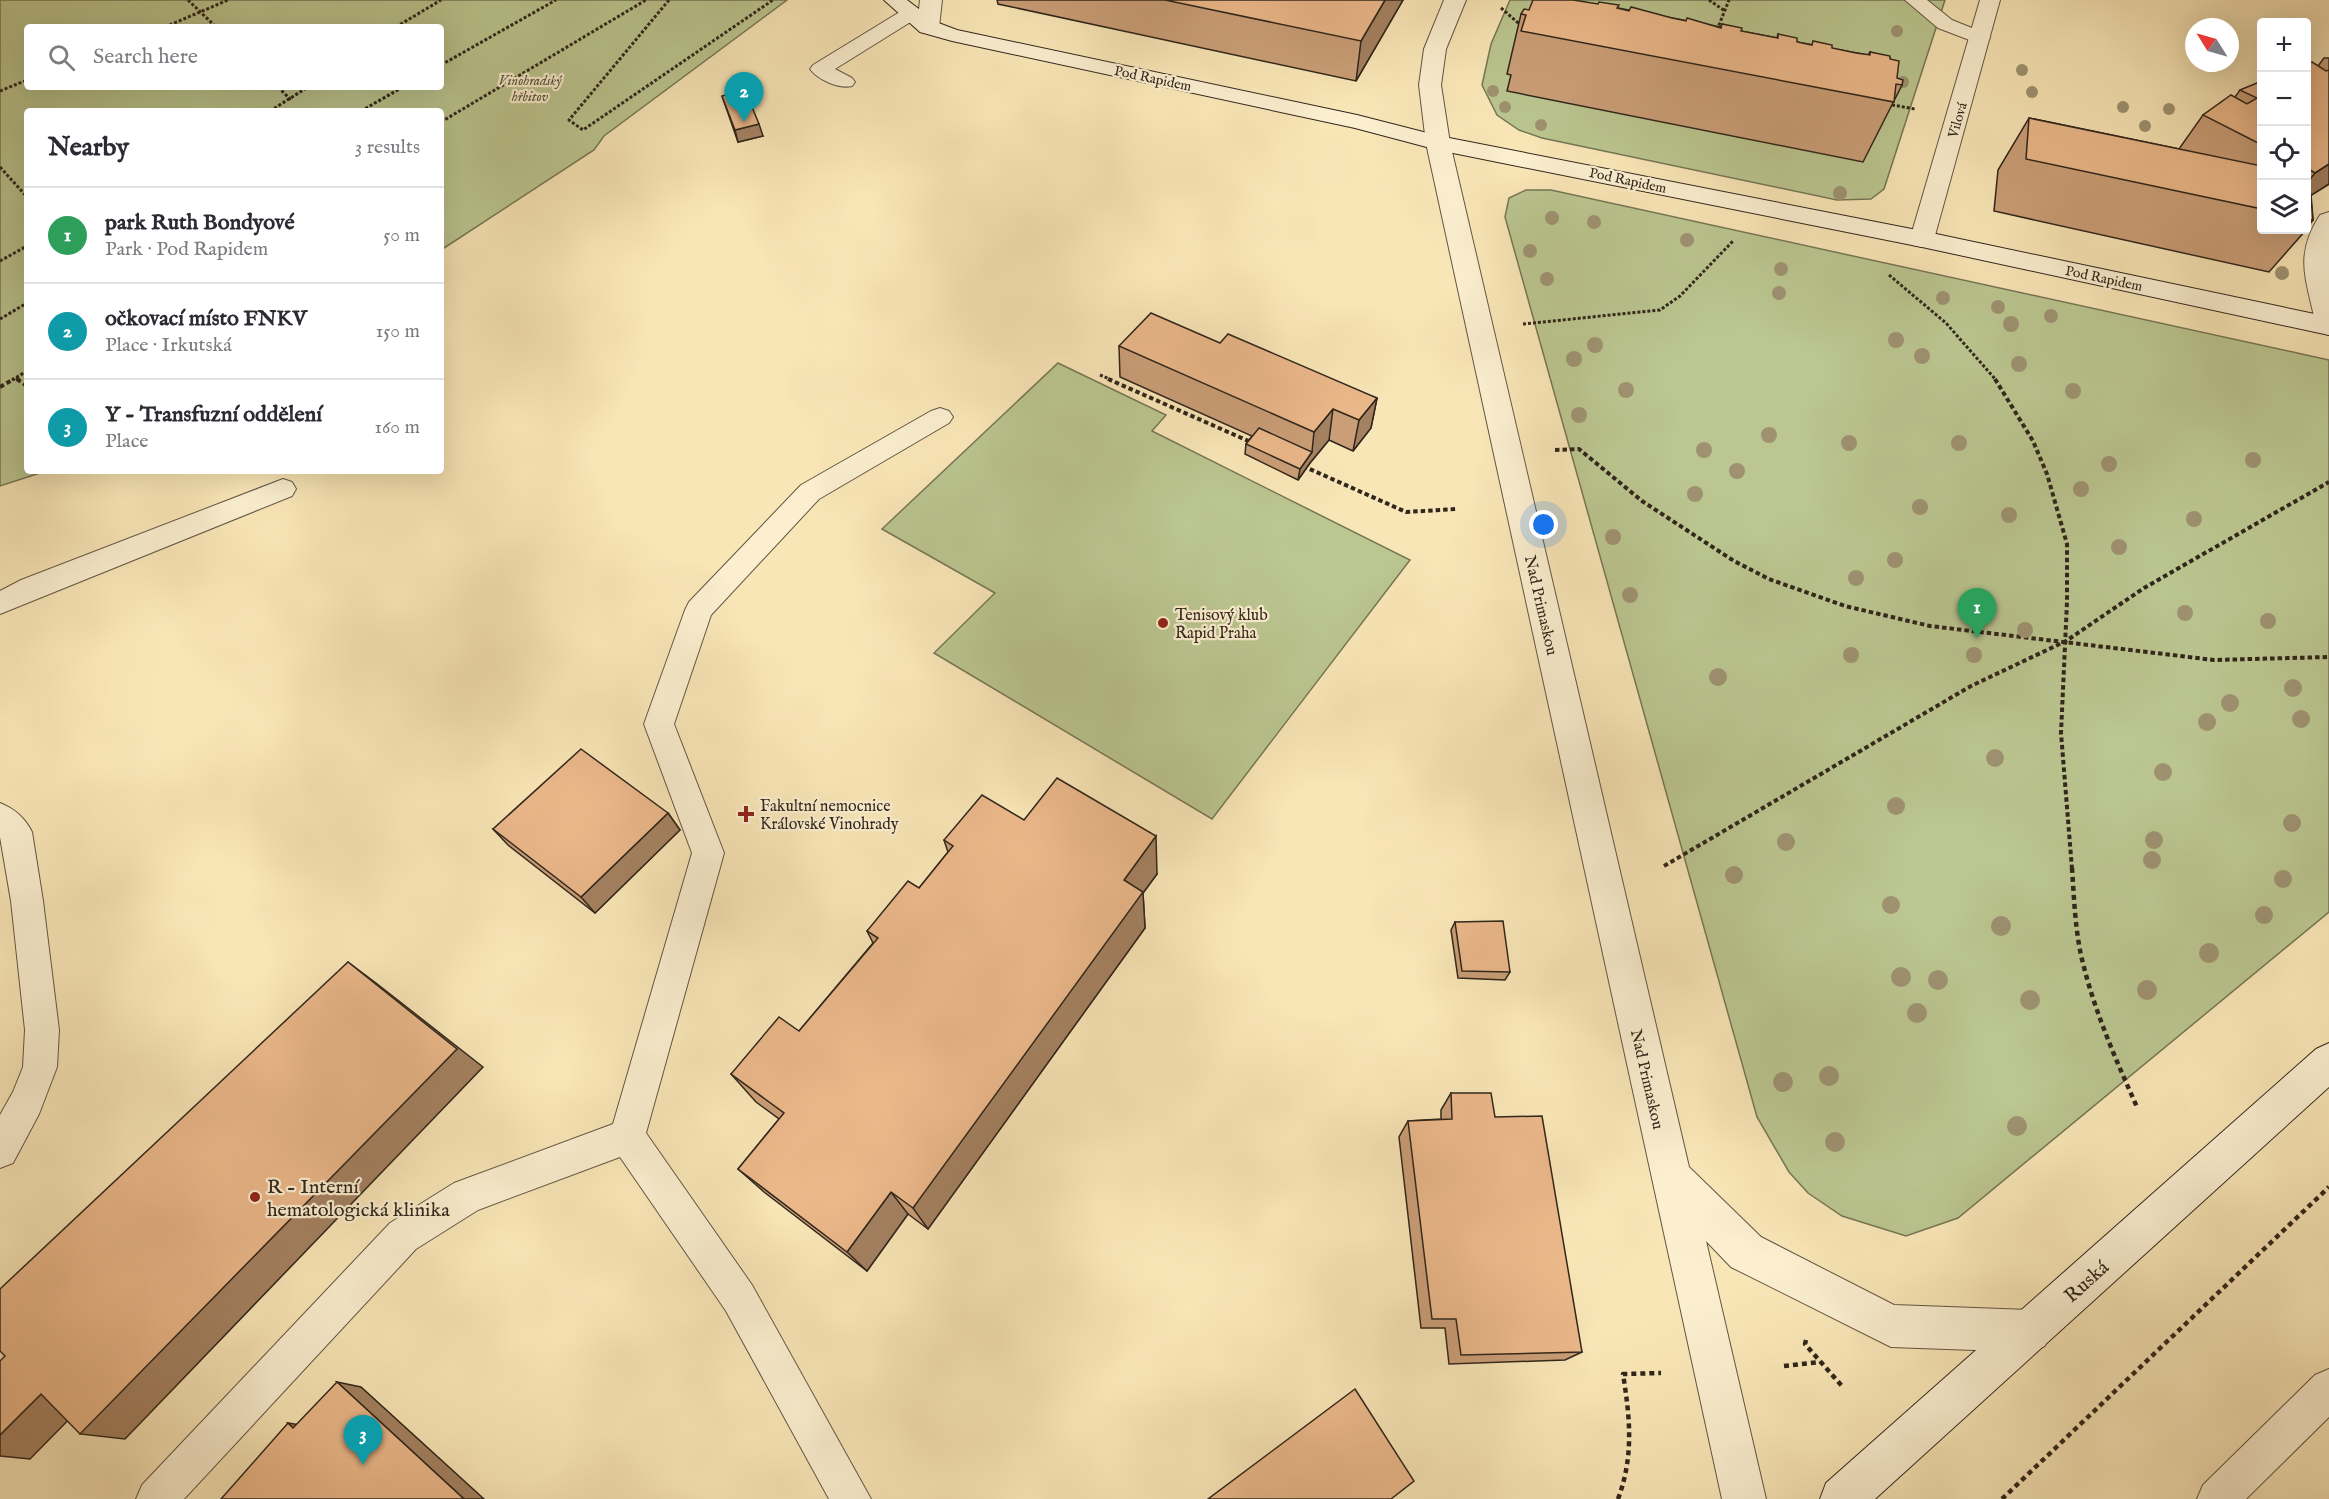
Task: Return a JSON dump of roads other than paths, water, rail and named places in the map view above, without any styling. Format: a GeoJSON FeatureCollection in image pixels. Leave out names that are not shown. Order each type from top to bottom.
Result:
{"type":"FeatureCollection","features":[{"type":"Feature","properties":{"kind":"street"},"geometry":{"type":"LineString","coordinates":[[928,27],[931,0]]}},
{"type":"Feature","properties":{"kind":"street","name":"Nad Primaskou"},"geometry":{"type":"LineString","coordinates":[[1455,0],[1435,49],[1430,85],[1438,143],[1744,1499]]}},
{"type":"Feature","properties":{"kind":"street","name":"Vilová"},"geometry":{"type":"LineString","coordinates":[[1922,239],[1990,0]]}},
{"type":"Feature","properties":{"kind":"street","name":"Pod Rapidem"},"geometry":{"type":"LineString","coordinates":[[902,7],[928,27],[952,35],[1357,122],[1438,143],[1922,239],[2329,326]]}},
{"type":"Feature","properties":{"kind":"street"},"geometry":{"type":"LineString","coordinates":[[2329,220],[2318,240],[2315,258],[2329,326]]}},
{"type":"Feature","properties":{"kind":"street","name":"Ruská"},"geometry":{"type":"LineString","coordinates":[[1842,1499],[2329,1062]]}},
{"type":"Feature","properties":{"kind":"street"},"geometry":{"type":"LineString","coordinates":[[1670,1176],[1746,1251],[1891,1326],[2030,1331]]}},
{"type":"Feature","properties":{"kind":"lane"},"geometry":{"type":"LineString","coordinates":[[1915,0],[1945,24],[1980,38]]}},
{"type":"Feature","properties":{"kind":"lane"},"geometry":{"type":"LineString","coordinates":[[845,82],[820,69],[902,7]]}},
{"type":"Feature","properties":{"kind":"lane"},"geometry":{"type":"LineString","coordinates":[[627,1137],[708,853],[659,724],[699,610],[810,492],[940,417]]}},
{"type":"Feature","properties":{"kind":"lane"},"geometry":{"type":"LineString","coordinates":[[0,603],[283,489]]}},
{"type":"Feature","properties":{"kind":"lane"},"geometry":{"type":"LineString","coordinates":[[0,817],[16,832],[14,901],[42,1030],[40,1067],[27,1102],[0,1150]]}},
{"type":"Feature","properties":{"kind":"lane"},"geometry":{"type":"LineString","coordinates":[[156,1499],[403,1236],[467,1196],[627,1137]]}},
{"type":"Feature","properties":{"kind":"lane"},"geometry":{"type":"LineString","coordinates":[[627,1137],[739,1298],[850,1499]]}},
{"type":"Feature","properties":{"kind":"lane"},"geometry":{"type":"LineString","coordinates":[[2217,1499],[2329,1389]]}},
{"type":"Feature","properties":{"kind":"place","name":"očkovací místo FNKV"},"geometry":{"type":"Point","coordinates":[744,122]}},
{"type":"Feature","properties":{"kind":"place","name":"Tenisový klub Rapid Praha"},"geometry":{"type":"Point","coordinates":[1163,623]}},
{"type":"Feature","properties":{"kind":"place","name":"park Ruth Bondyové"},"geometry":{"type":"Point","coordinates":[1977,638]}},
{"type":"Feature","properties":{"kind":"place","name":"Fakultní nemocnice Královské Vinohrady"},"geometry":{"type":"Point","coordinates":[746,814]}},
{"type":"Feature","properties":{"kind":"place","name":"R - Interní hematologická klinika"},"geometry":{"type":"Point","coordinates":[255,1197]}},
{"type":"Feature","properties":{"kind":"place","name":"Y - Transfuzní oddělení"},"geometry":{"type":"Point","coordinates":[363,1465]}},
{"type":"Feature","properties":{"kind":"park label","name":"Vinohradský hřbitov"},"geometry":{"type":"Point","coordinates":[530,88]}}]}
